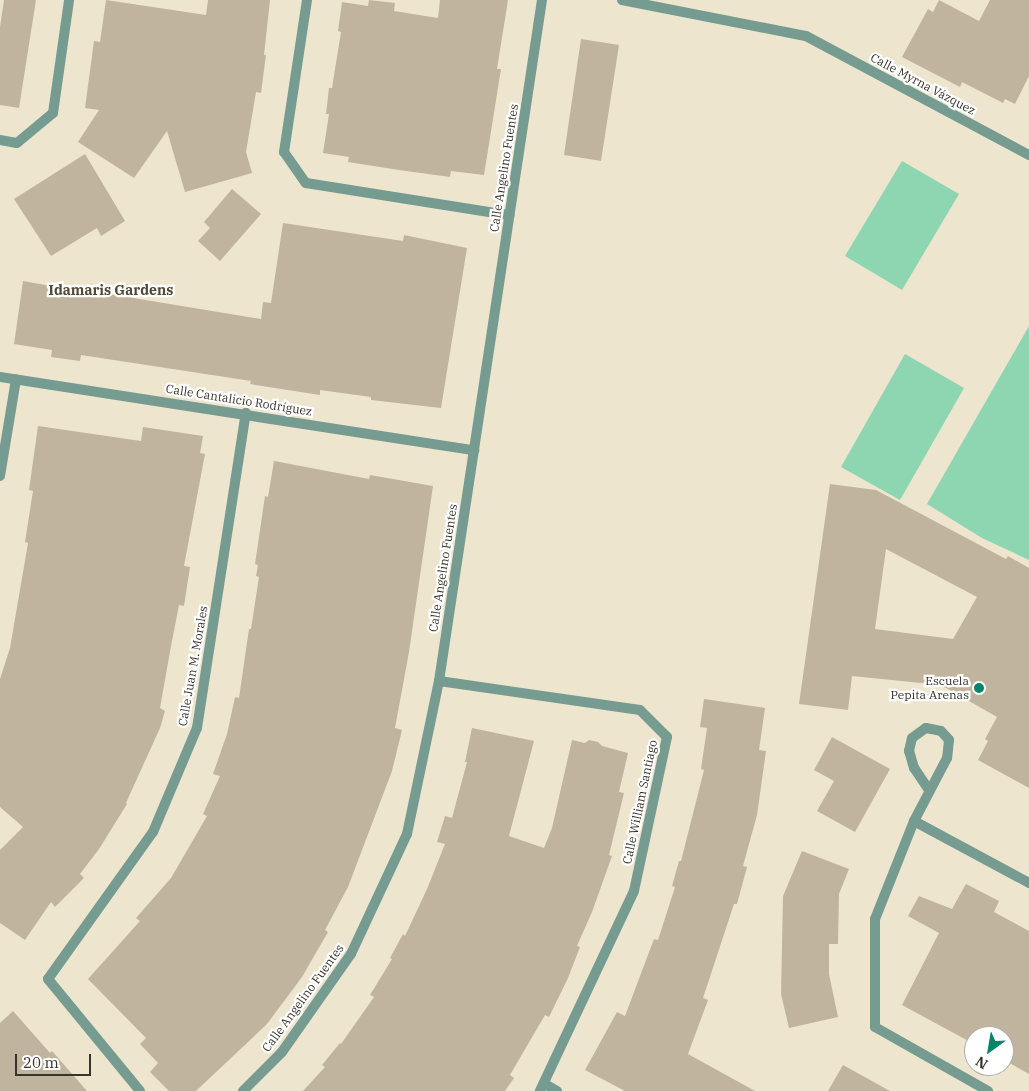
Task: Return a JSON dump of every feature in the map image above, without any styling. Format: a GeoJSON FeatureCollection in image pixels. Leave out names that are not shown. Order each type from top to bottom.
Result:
{"type":"FeatureCollection","features":[{"type":"Feature","properties":{"kind":"street"},"geometry":{"type":"LineString","coordinates":[[0,140],[17,142],[53,113],[70,0]]}},
{"type":"Feature","properties":{"kind":"street"},"geometry":{"type":"LineString","coordinates":[[306,0],[284,152],[306,183],[509,215]]}},
{"type":"Feature","properties":{"kind":"street","name":"Calle Angelino Fuentes"},"geometry":{"type":"LineString","coordinates":[[243,1091],[282,1052],[351,954],[407,834],[439,681],[542,0]]}},
{"type":"Feature","properties":{"kind":"street","name":"Calle Myrna Vázquez"},"geometry":{"type":"LineString","coordinates":[[622,0],[806,36],[1029,155]]}},
{"type":"Feature","properties":{"kind":"street","name":"Calle Cantalicio Rodríguez"},"geometry":{"type":"LineString","coordinates":[[0,377],[246,413],[474,450]]}},
{"type":"Feature","properties":{"kind":"street"},"geometry":{"type":"LineString","coordinates":[[0,476],[16,379]]}},
{"type":"Feature","properties":{"kind":"street","name":"Calle Juan M. Morales"},"geometry":{"type":"LineString","coordinates":[[140,1091],[48,979],[153,832],[197,728],[246,413]]}},
{"type":"Feature","properties":{"kind":"street","name":"Calle William Santiago"},"geometry":{"type":"LineString","coordinates":[[439,681],[640,710],[667,738],[634,891],[543,1088]]}},
{"type":"Feature","properties":{"kind":"street"},"geometry":{"type":"LineString","coordinates":[[929,790],[914,768],[909,751],[912,738],[926,728],[941,731],[949,740],[947,758],[914,820],[875,919],[875,1026],[988,1091]]}},
{"type":"Feature","properties":{"kind":"street"},"geometry":{"type":"LineString","coordinates":[[914,820],[1029,883]]}},
{"type":"Feature","properties":{"kind":"street"},"geometry":{"type":"LineString","coordinates":[[543,1088],[557,1091]]}},
{"type":"Feature","properties":{"kind":"green space"},"geometry":{"type":"Polygon","coordinates":[[[902,161],[959,194],[902,290],[845,256],[902,161]]]}},
{"type":"Feature","properties":{"kind":"green space"},"geometry":{"type":"Polygon","coordinates":[[[1029,326],[1029,560],[982,538],[927,504],[1029,326]]]}},
{"type":"Feature","properties":{"kind":"green space"},"geometry":{"type":"Polygon","coordinates":[[[905,354],[964,388],[900,500],[841,467],[905,354]]]}},
{"type":"Feature","properties":{"kind":"building"},"geometry":{"type":"Polygon","coordinates":[[[4,0],[36,0],[19,108],[0,105],[0,27],[4,0]]]}},
{"type":"Feature","properties":{"kind":"building"},"geometry":{"type":"Polygon","coordinates":[[[106,0],[206,15],[208,0],[270,0],[261,93],[256,92],[246,152],[252,173],[185,192],[167,131],[134,178],[78,142],[99,110],[85,108],[94,41],[100,42],[106,0]]]}},
{"type":"Feature","properties":{"kind":"building"},"geometry":{"type":"Polygon","coordinates":[[[369,0],[395,3],[394,11],[438,18],[440,0],[508,0],[497,69],[501,69],[484,175],[451,171],[450,177],[348,162],[349,157],[323,153],[329,114],[326,114],[329,88],[332,88],[341,32],[338,31],[342,2],[368,6],[369,0]]]}},
{"type":"Feature","properties":{"kind":"building"},"geometry":{"type":"Polygon","coordinates":[[[939,0],[979,21],[990,0],[1029,0],[1029,76],[1015,104],[1005,99],[1003,103],[962,82],[960,87],[902,57],[928,9],[933,12],[939,0]]]}},
{"type":"Feature","properties":{"kind":"building"},"geometry":{"type":"Polygon","coordinates":[[[581,39],[619,45],[601,161],[564,155],[581,39]]]}},
{"type":"Feature","properties":{"kind":"building"},"geometry":{"type":"Polygon","coordinates":[[[85,154],[125,221],[101,236],[97,228],[51,256],[14,199],[85,154]]]}},
{"type":"Feature","properties":{"kind":"building"},"geometry":{"type":"Polygon","coordinates":[[[232,189],[261,214],[220,261],[198,241],[210,228],[204,222],[232,189]]]}},
{"type":"Feature","properties":{"kind":"building"},"geometry":{"type":"Polygon","coordinates":[[[283,223],[403,241],[404,235],[467,248],[441,408],[371,400],[371,397],[320,390],[320,395],[250,384],[251,381],[81,355],[80,361],[51,357],[52,350],[14,344],[23,281],[51,286],[51,288],[97,295],[97,292],[261,319],[263,302],[271,303],[283,223]]]}},
{"type":"Feature","properties":{"kind":"building"},"geometry":{"type":"Polygon","coordinates":[[[38,426],[141,441],[143,427],[203,436],[200,453],[205,454],[184,566],[190,567],[184,606],[179,605],[160,708],[165,711],[160,728],[127,804],[99,849],[80,874],[84,878],[55,907],[51,902],[25,940],[0,923],[0,850],[23,827],[0,807],[0,679],[10,648],[28,543],[25,542],[33,491],[29,490],[38,426]]]}},
{"type":"Feature","properties":{"kind":"building"},"geometry":{"type":"Polygon","coordinates":[[[274,461],[369,479],[370,475],[433,486],[409,652],[395,728],[402,730],[392,771],[348,887],[325,930],[328,932],[302,977],[267,1024],[196,1091],[169,1091],[150,1072],[158,1063],[140,1044],[146,1038],[88,979],[140,921],[136,918],[171,878],[207,816],[203,814],[220,776],[213,774],[227,734],[235,697],[239,698],[259,577],[256,576],[258,565],[255,564],[265,496],[268,497],[274,461]]]}},
{"type":"Feature","properties":{"kind":"building"},"geometry":{"type":"Polygon","coordinates":[[[830,484],[876,490],[1006,559],[1008,556],[1029,568],[1029,788],[978,760],[988,741],[985,739],[997,717],[941,685],[852,676],[848,710],[799,704],[830,484]],[[886,549],[875,629],[953,639],[977,597],[886,549]]]}},
{"type":"Feature","properties":{"kind":"building"},"geometry":{"type":"Polygon","coordinates":[[[704,699],[765,708],[759,750],[766,751],[757,815],[743,866],[747,867],[737,904],[734,904],[703,998],[708,1000],[688,1054],[755,1091],[625,1091],[585,1070],[617,1012],[625,1016],[654,939],[658,940],[675,887],[672,886],[679,861],[681,861],[704,770],[701,769],[707,728],[700,727],[704,699]]]}},
{"type":"Feature","properties":{"kind":"building"},"geometry":{"type":"Polygon","coordinates":[[[472,728],[534,741],[509,836],[544,848],[552,828],[572,740],[585,743],[589,740],[598,742],[602,746],[628,753],[619,792],[624,793],[609,855],[612,856],[592,912],[577,946],[580,947],[568,978],[549,1017],[545,1015],[510,1075],[514,1078],[505,1091],[303,1091],[325,1067],[322,1065],[341,1044],[374,997],[370,995],[392,959],[390,958],[403,934],[405,936],[427,889],[445,844],[437,842],[445,816],[452,818],[467,762],[465,762],[472,728]]]}},
{"type":"Feature","properties":{"kind":"building"},"geometry":{"type":"Polygon","coordinates":[[[832,737],[890,769],[855,832],[817,811],[834,781],[814,770],[832,737]]]}},
{"type":"Feature","properties":{"kind":"building"},"geometry":{"type":"Polygon","coordinates":[[[802,851],[849,869],[839,894],[838,944],[829,944],[829,974],[838,1017],[789,1028],[781,994],[783,896],[802,851]]]}},
{"type":"Feature","properties":{"kind":"building"},"geometry":{"type":"Polygon","coordinates":[[[966,884],[999,901],[994,912],[1029,931],[1029,1074],[1014,1066],[1014,1026],[964,1026],[964,1039],[902,1005],[939,933],[908,916],[919,896],[952,909],[966,884]]]}},
{"type":"Feature","properties":{"kind":"building"},"geometry":{"type":"Polygon","coordinates":[[[13,1011],[87,1091],[0,1091],[0,1023],[13,1011]]]}},
{"type":"Feature","properties":{"kind":"building"},"geometry":{"type":"Polygon","coordinates":[[[843,1065],[890,1091],[828,1091],[843,1065]]]}},
{"type":"Feature","properties":{"kind":"place","name":"Escuela Pepita Arenas"},"geometry":{"type":"Point","coordinates":[979,688]}},
{"type":"Feature","properties":{"kind":"district","name":"Idamaris Gardens"},"geometry":{"type":"Point","coordinates":[111,290]}}]}
